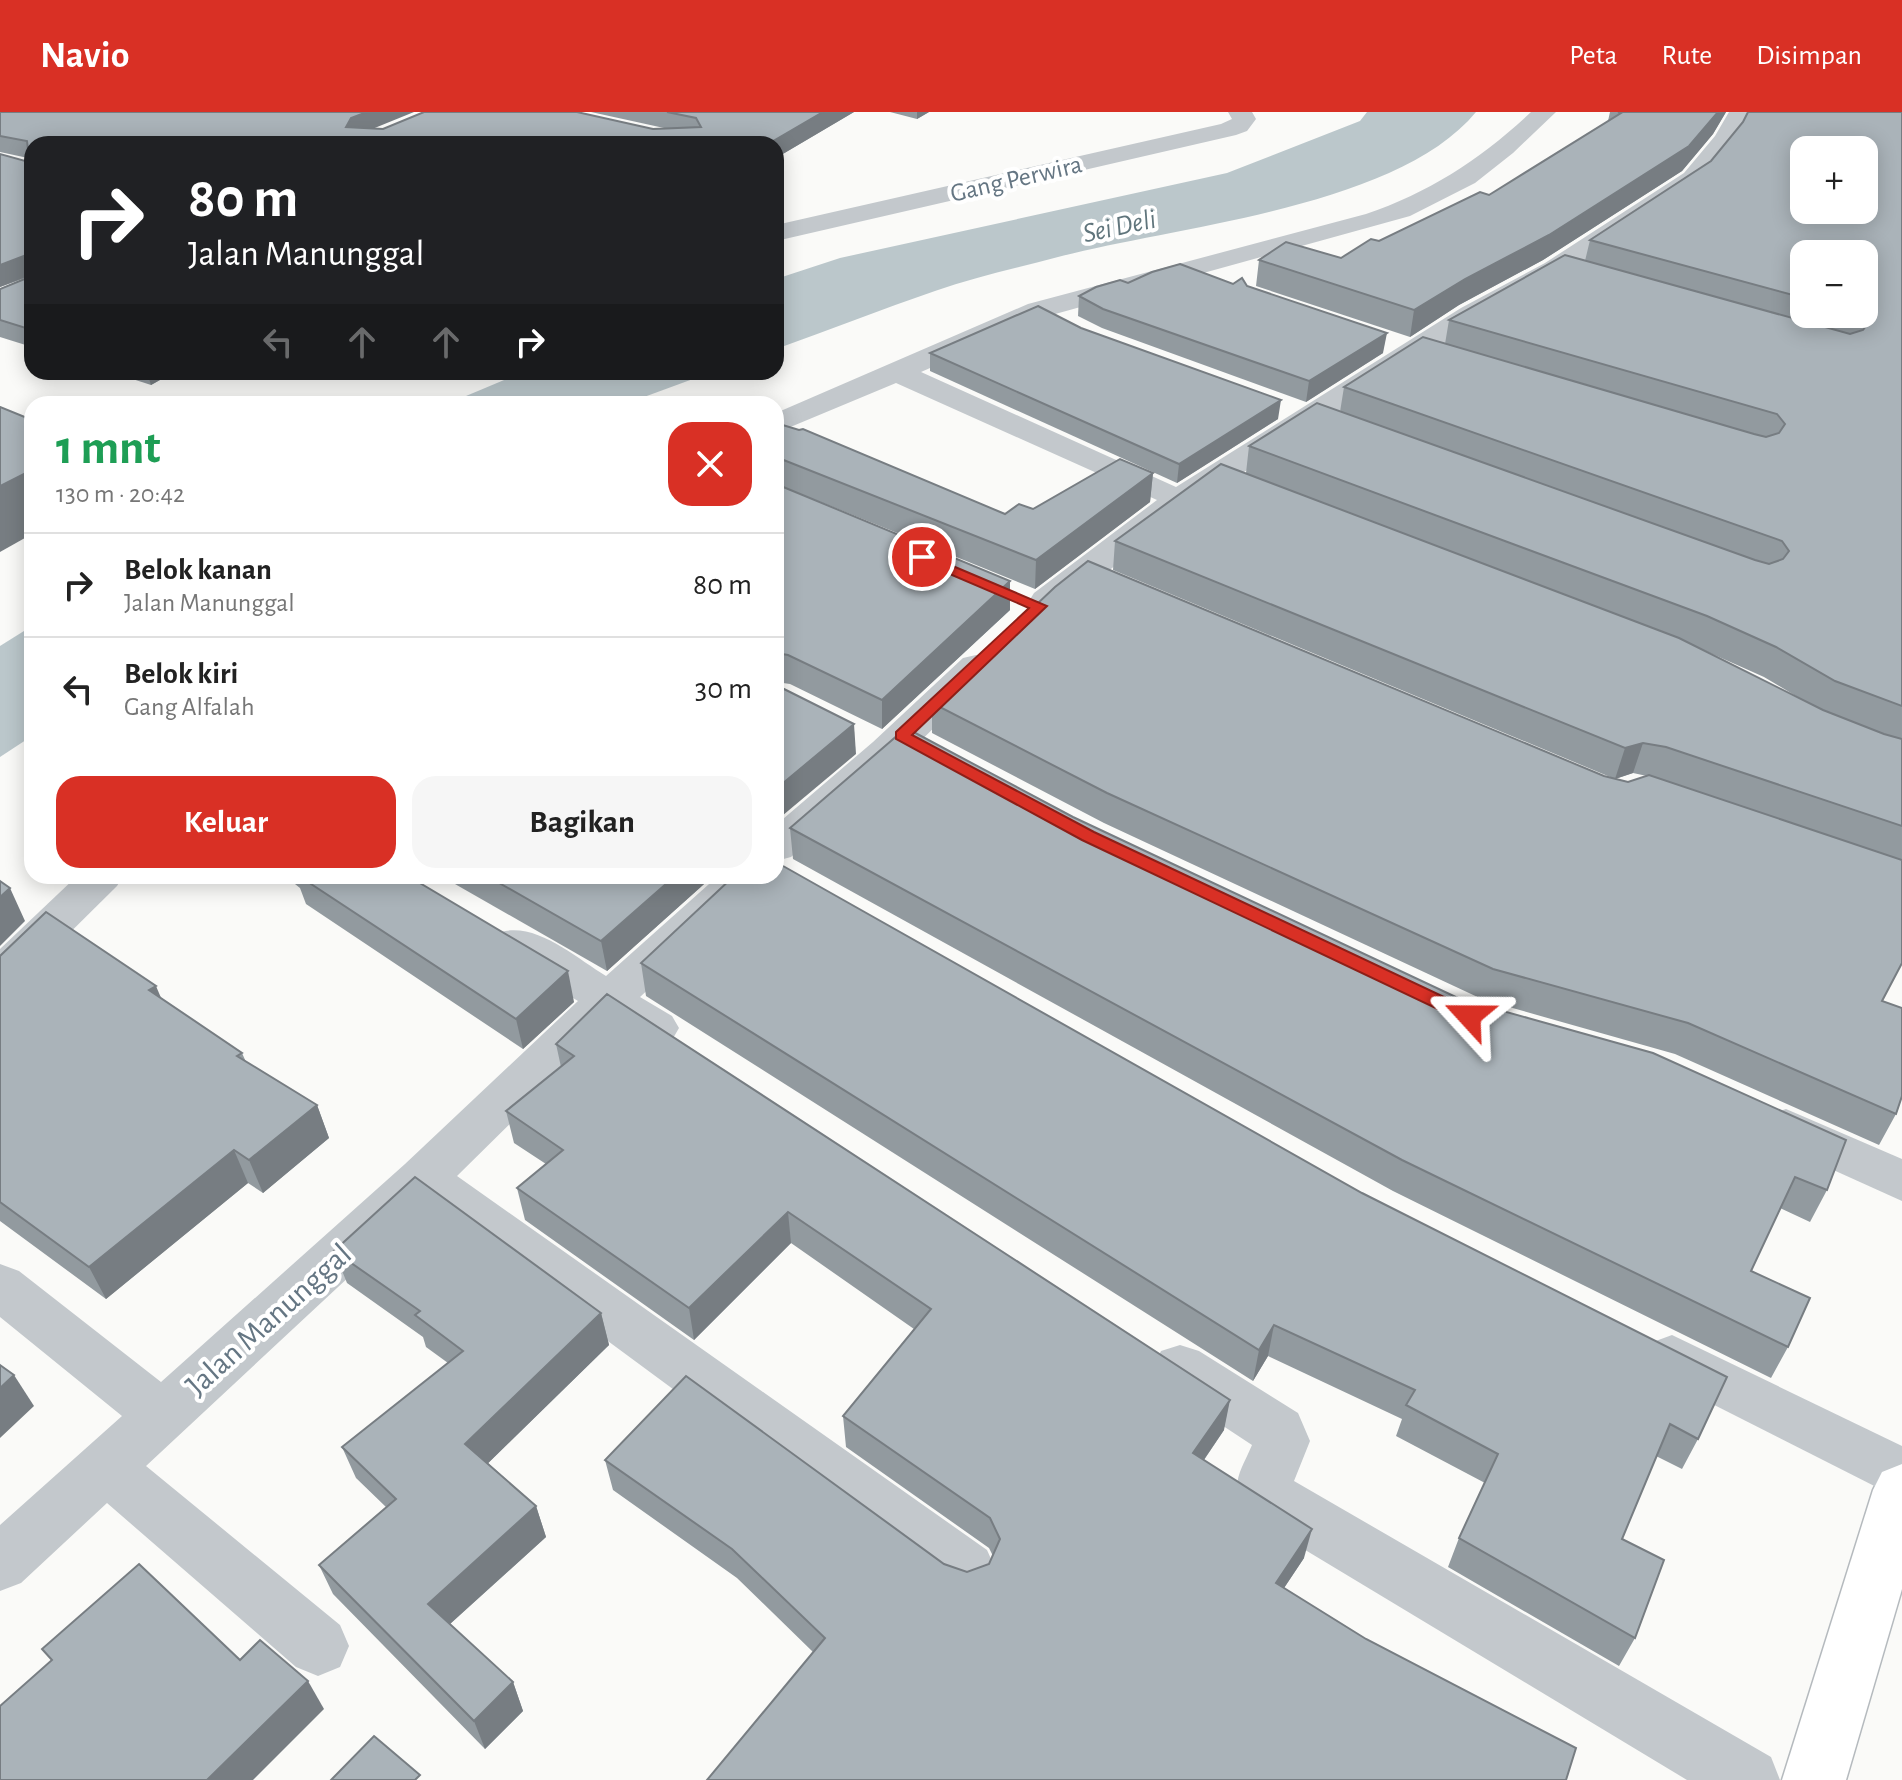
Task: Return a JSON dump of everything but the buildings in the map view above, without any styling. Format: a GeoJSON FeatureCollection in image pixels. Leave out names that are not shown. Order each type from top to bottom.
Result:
{"type":"FeatureCollection","features":[{"type":"Feature","properties":{"kind":"main road"},"geometry":{"type":"LineString","coordinates":[[1814,1780],[1902,1490]]}},
{"type":"Feature","properties":{"kind":"street","name":"Gang Perwira"},"geometry":{"type":"LineString","coordinates":[[784,231],[1228,130],[1239,126],[1244,119],[1240,112]]}},
{"type":"Feature","properties":{"kind":"street"},"geometry":{"type":"LineString","coordinates":[[784,420],[1038,310],[1375,220],[1422,204],[1466,180],[1516,140],[1544,112]]}},
{"type":"Feature","properties":{"kind":"street"},"geometry":{"type":"LineString","coordinates":[[1026,606],[1083,573],[1179,499],[1216,477],[1292,411],[1430,356],[1471,314],[1570,274],[1693,178],[1725,139],[1741,112]]}},
{"type":"Feature","properties":{"kind":"street"},"geometry":{"type":"LineString","coordinates":[[1038,310],[1077,330]]}},
{"type":"Feature","properties":{"kind":"street"},"geometry":{"type":"LineString","coordinates":[[1372,336],[1430,356]]}},
{"type":"Feature","properties":{"kind":"street"},"geometry":{"type":"LineString","coordinates":[[895,371],[1179,499]]}},
{"type":"Feature","properties":{"kind":"street"},"geometry":{"type":"LineString","coordinates":[[1292,411],[1350,432]]}},
{"type":"Feature","properties":{"kind":"street"},"geometry":{"type":"LineString","coordinates":[[1216,477],[1259,494]]}},
{"type":"Feature","properties":{"kind":"street"},"geometry":{"type":"LineString","coordinates":[[1083,573],[1126,592]]}},
{"type":"Feature","properties":{"kind":"street"},"geometry":{"type":"LineString","coordinates":[[785,868],[882,741],[993,650]]}},
{"type":"Feature","properties":{"kind":"street"},"geometry":{"type":"LineString","coordinates":[[882,741],[941,757]]}},
{"type":"Feature","properties":{"kind":"street"},"geometry":{"type":"LineString","coordinates":[[0,975],[94,884]]}},
{"type":"Feature","properties":{"kind":"street","name":"Jalan Manunggal"},"geometry":{"type":"LineString","coordinates":[[0,1563],[423,1178],[610,998],[735,884]]}},
{"type":"Feature","properties":{"kind":"street"},"geometry":{"type":"LineString","coordinates":[[481,922],[610,998],[690,1050]]}},
{"type":"Feature","properties":{"kind":"street"},"geometry":{"type":"LineString","coordinates":[[1744,1109],[1902,1181]]}},
{"type":"Feature","properties":{"kind":"street"},"geometry":{"type":"LineString","coordinates":[[423,1178],[966,1570]]}},
{"type":"Feature","properties":{"kind":"street"},"geometry":{"type":"LineString","coordinates":[[0,1286],[161,1415]]}},
{"type":"Feature","properties":{"kind":"street"},"geometry":{"type":"LineString","coordinates":[[1631,1337],[1902,1474]]}},
{"type":"Feature","properties":{"kind":"street"},"geometry":{"type":"LineString","coordinates":[[1144,1345],[1278,1431],[1282,1441],[1266,1478],[1264,1494],[1748,1780]]}},
{"type":"Feature","properties":{"kind":"street"},"geometry":{"type":"LineString","coordinates":[[106,1467],[318,1646]]}},
{"type":"Feature","properties":{"kind":"water","name":"Sei Deli"},"geometry":{"type":"Polygon","coordinates":[[[1367,112],[1476,112],[1440,145],[1394,171],[1340,192],[1281,209],[1106,246],[981,277],[784,346],[784,276],[840,258],[1227,173],[1360,121],[1367,112]]]}},
{"type":"Feature","properties":{"kind":"water"},"geometry":{"type":"Polygon","coordinates":[[[504,380],[690,380],[647,396],[466,396],[504,380]]]}},
{"type":"Feature","properties":{"kind":"water"},"geometry":{"type":"Polygon","coordinates":[[[24,631],[24,741],[0,757],[0,646],[24,631]]]}},
{"type":"Feature","properties":{"kind":"route"},"geometry":{"type":"LineString","coordinates":[[922,557],[1039,606],[901,736],[1088,836],[1469,1016]]}}]}
